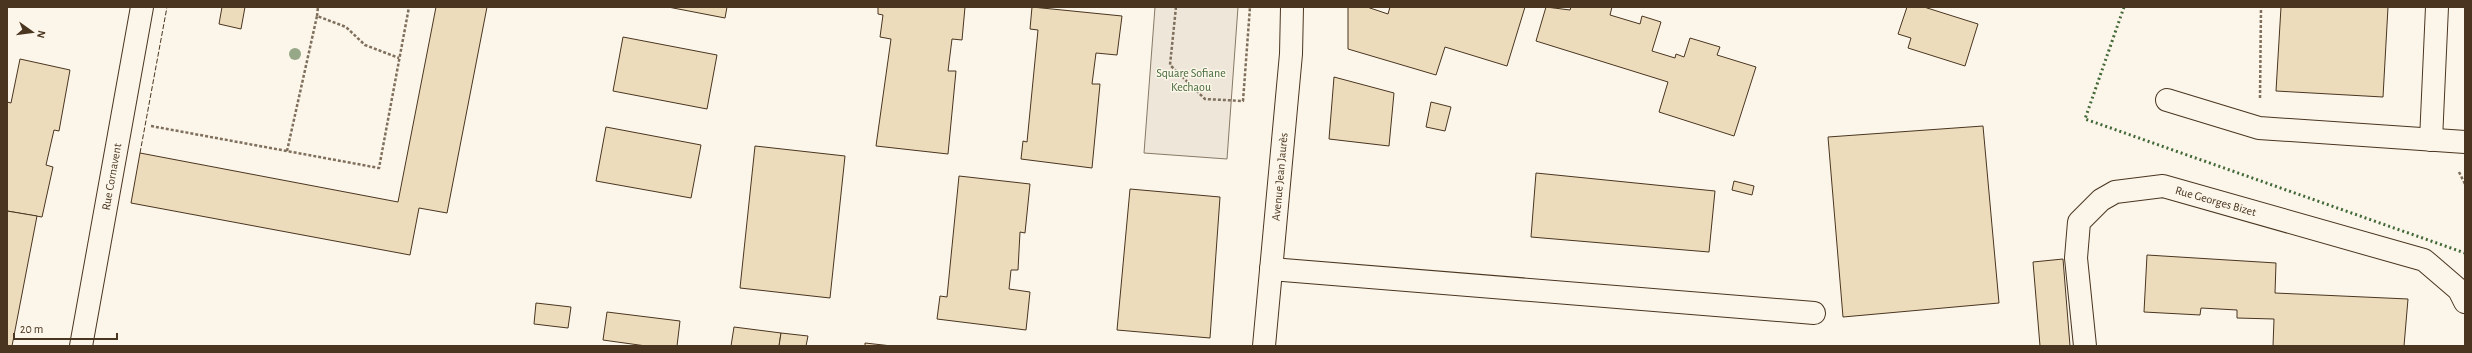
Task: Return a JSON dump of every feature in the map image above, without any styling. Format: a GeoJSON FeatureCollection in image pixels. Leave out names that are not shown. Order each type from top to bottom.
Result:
{"type":"FeatureCollection","features":[{"type":"Feature","properties":{"kind":"street","name":"Rue Cornavent"},"geometry":{"type":"LineString","coordinates":[[81,346],[142,7]]}},
{"type":"Feature","properties":{"kind":"street","name":"Avenue Jean Jaurès"},"geometry":{"type":"LineString","coordinates":[[1264,346],[1291,54],[1292,7]]}},
{"type":"Feature","properties":{"kind":"street"},"geometry":{"type":"LineString","coordinates":[[2431,140],[2437,7]]}},
{"type":"Feature","properties":{"kind":"street"},"geometry":{"type":"LineString","coordinates":[[2168,100],[2259,128],[2465,142]]}},
{"type":"Feature","properties":{"kind":"street","name":"Rue Georges Bizet"},"geometry":{"type":"LineString","coordinates":[[2085,346],[2076,258],[2079,222],[2101,200],[2115,192],[2163,186],[2424,260],[2459,290],[2465,302]]}},
{"type":"Feature","properties":{"kind":"street"},"geometry":{"type":"LineString","coordinates":[[1271,269],[1814,313]]}},
{"type":"Feature","properties":{"kind":"path"},"geometry":{"type":"LineString","coordinates":[[287,151],[318,7]]}},
{"type":"Feature","properties":{"kind":"path"},"geometry":{"type":"LineString","coordinates":[[145,125],[379,168],[409,7]]}},
{"type":"Feature","properties":{"kind":"path"},"geometry":{"type":"LineString","coordinates":[[1176,7],[1170,65],[1205,98],[1243,101],[1250,7]]}},
{"type":"Feature","properties":{"kind":"path"},"geometry":{"type":"LineString","coordinates":[[2259,128],[2261,7]]}},
{"type":"Feature","properties":{"kind":"path"},"geometry":{"type":"LineString","coordinates":[[317,16],[346,27],[365,45],[399,58]]}},
{"type":"Feature","properties":{"kind":"green space","name":"Square Sofiane Kechaou"},"geometry":{"type":"Polygon","coordinates":[[[1155,7],[1238,7],[1227,159],[1144,153],[1155,7]]]}},
{"type":"Feature","properties":{"kind":"building"},"geometry":{"type":"Polygon","coordinates":[[[222,7],[245,7],[241,29],[219,24],[222,7]]]}},
{"type":"Feature","properties":{"kind":"building"},"geometry":{"type":"Polygon","coordinates":[[[436,7],[487,7],[447,213],[419,208],[410,255],[131,203],[140,153],[398,202],[436,7]]]}},
{"type":"Feature","properties":{"kind":"building"},"geometry":{"type":"Polygon","coordinates":[[[668,7],[727,7],[725,18],[668,7]]]}},
{"type":"Feature","properties":{"kind":"building"},"geometry":{"type":"Polygon","coordinates":[[[878,7],[965,7],[962,40],[952,39],[948,71],[956,71],[948,154],[876,146],[891,39],[880,37],[883,15],[878,14],[878,7]]]}},
{"type":"Feature","properties":{"kind":"building"},"geometry":{"type":"Polygon","coordinates":[[[1032,7],[1122,16],[1117,55],[1096,53],[1092,84],[1100,84],[1092,168],[1021,159],[1023,141],[1027,142],[1038,30],[1030,29],[1032,7]]]}},
{"type":"Feature","properties":{"kind":"building"},"geometry":{"type":"Polygon","coordinates":[[[1348,7],[1367,7],[1388,14],[1390,7],[1525,7],[1507,66],[1445,47],[1436,75],[1348,49],[1348,7]]]}},
{"type":"Feature","properties":{"kind":"building"},"geometry":{"type":"Polygon","coordinates":[[[1546,7],[1570,10],[1571,7],[1612,7],[1610,15],[1640,24],[1642,16],[1661,22],[1652,51],[1675,58],[1676,54],[1684,57],[1690,38],[1720,47],[1717,55],[1756,67],[1734,136],[1659,112],[1668,82],[1536,41],[1546,7]]]}},
{"type":"Feature","properties":{"kind":"building"},"geometry":{"type":"Polygon","coordinates":[[[1907,7],[1924,7],[1978,24],[1965,66],[1908,48],[1911,38],[1898,34],[1907,7]]]}},
{"type":"Feature","properties":{"kind":"building"},"geometry":{"type":"Polygon","coordinates":[[[2281,7],[2388,7],[2383,97],[2276,91],[2281,7]]]}},
{"type":"Feature","properties":{"kind":"building"},"geometry":{"type":"Polygon","coordinates":[[[623,37],[717,55],[707,109],[613,91],[623,37]]]}},
{"type":"Feature","properties":{"kind":"building"},"geometry":{"type":"Polygon","coordinates":[[[20,59],[70,70],[59,131],[54,130],[46,165],[53,167],[42,217],[7,211],[7,102],[11,103],[20,59]]]}},
{"type":"Feature","properties":{"kind":"building"},"geometry":{"type":"Polygon","coordinates":[[[1334,77],[1394,93],[1389,146],[1329,139],[1334,77]]]}},
{"type":"Feature","properties":{"kind":"building"},"geometry":{"type":"Polygon","coordinates":[[[1431,102],[1451,107],[1445,131],[1426,127],[1431,102]]]}},
{"type":"Feature","properties":{"kind":"building"},"geometry":{"type":"Polygon","coordinates":[[[1983,126],[1999,303],[1843,317],[1828,137],[1983,126]]]}},
{"type":"Feature","properties":{"kind":"building"},"geometry":{"type":"Polygon","coordinates":[[[606,127],[701,145],[691,198],[596,181],[606,127]]]}},
{"type":"Feature","properties":{"kind":"building"},"geometry":{"type":"Polygon","coordinates":[[[755,146],[845,156],[830,298],[740,288],[755,146]]]}},
{"type":"Feature","properties":{"kind":"building"},"geometry":{"type":"Polygon","coordinates":[[[1536,173],[1715,191],[1709,252],[1531,237],[1536,173]]]}},
{"type":"Feature","properties":{"kind":"building"},"geometry":{"type":"Polygon","coordinates":[[[959,176],[1030,184],[1025,233],[1020,232],[1018,270],[1011,270],[1009,289],[1030,292],[1026,330],[937,319],[940,296],[947,297],[959,176]]]}},
{"type":"Feature","properties":{"kind":"building"},"geometry":{"type":"Polygon","coordinates":[[[1734,181],[1754,186],[1752,195],[1732,190],[1734,181]]]}},
{"type":"Feature","properties":{"kind":"building"},"geometry":{"type":"Polygon","coordinates":[[[1130,189],[1220,197],[1210,338],[1117,330],[1130,189]]]}},
{"type":"Feature","properties":{"kind":"building"},"geometry":{"type":"Polygon","coordinates":[[[7,211],[37,216],[12,346],[7,346],[7,211]]]}},
{"type":"Feature","properties":{"kind":"building"},"geometry":{"type":"Polygon","coordinates":[[[2147,255],[2276,263],[2275,293],[2408,299],[2404,346],[2273,346],[2274,319],[2237,318],[2237,310],[2201,308],[2200,315],[2144,312],[2147,255]]]}},
{"type":"Feature","properties":{"kind":"building"},"geometry":{"type":"Polygon","coordinates":[[[2063,259],[2070,346],[2040,346],[2033,262],[2063,259]]]}},
{"type":"Feature","properties":{"kind":"building"},"geometry":{"type":"Polygon","coordinates":[[[536,303],[571,307],[568,328],[534,324],[536,303]]]}},
{"type":"Feature","properties":{"kind":"building"},"geometry":{"type":"Polygon","coordinates":[[[607,312],[680,321],[677,346],[646,346],[603,340],[607,312]]]}},
{"type":"Feature","properties":{"kind":"building"},"geometry":{"type":"Polygon","coordinates":[[[734,327],[781,333],[779,346],[731,346],[734,327]]]}},
{"type":"Feature","properties":{"kind":"building"},"geometry":{"type":"Polygon","coordinates":[[[781,333],[808,336],[806,346],[779,346],[781,333]]]}},
{"type":"Feature","properties":{"kind":"building"},"geometry":{"type":"Polygon","coordinates":[[[865,343],[892,346],[865,346],[865,343]]]}},
{"type":"Feature","properties":{"kind":"hedge"},"geometry":{"type":"LineString","coordinates":[[2124,7],[2085,119],[2465,253]]}},
{"type":"Feature","properties":{"kind":"fence"},"geometry":{"type":"LineString","coordinates":[[140,153],[167,7]]}}]}
